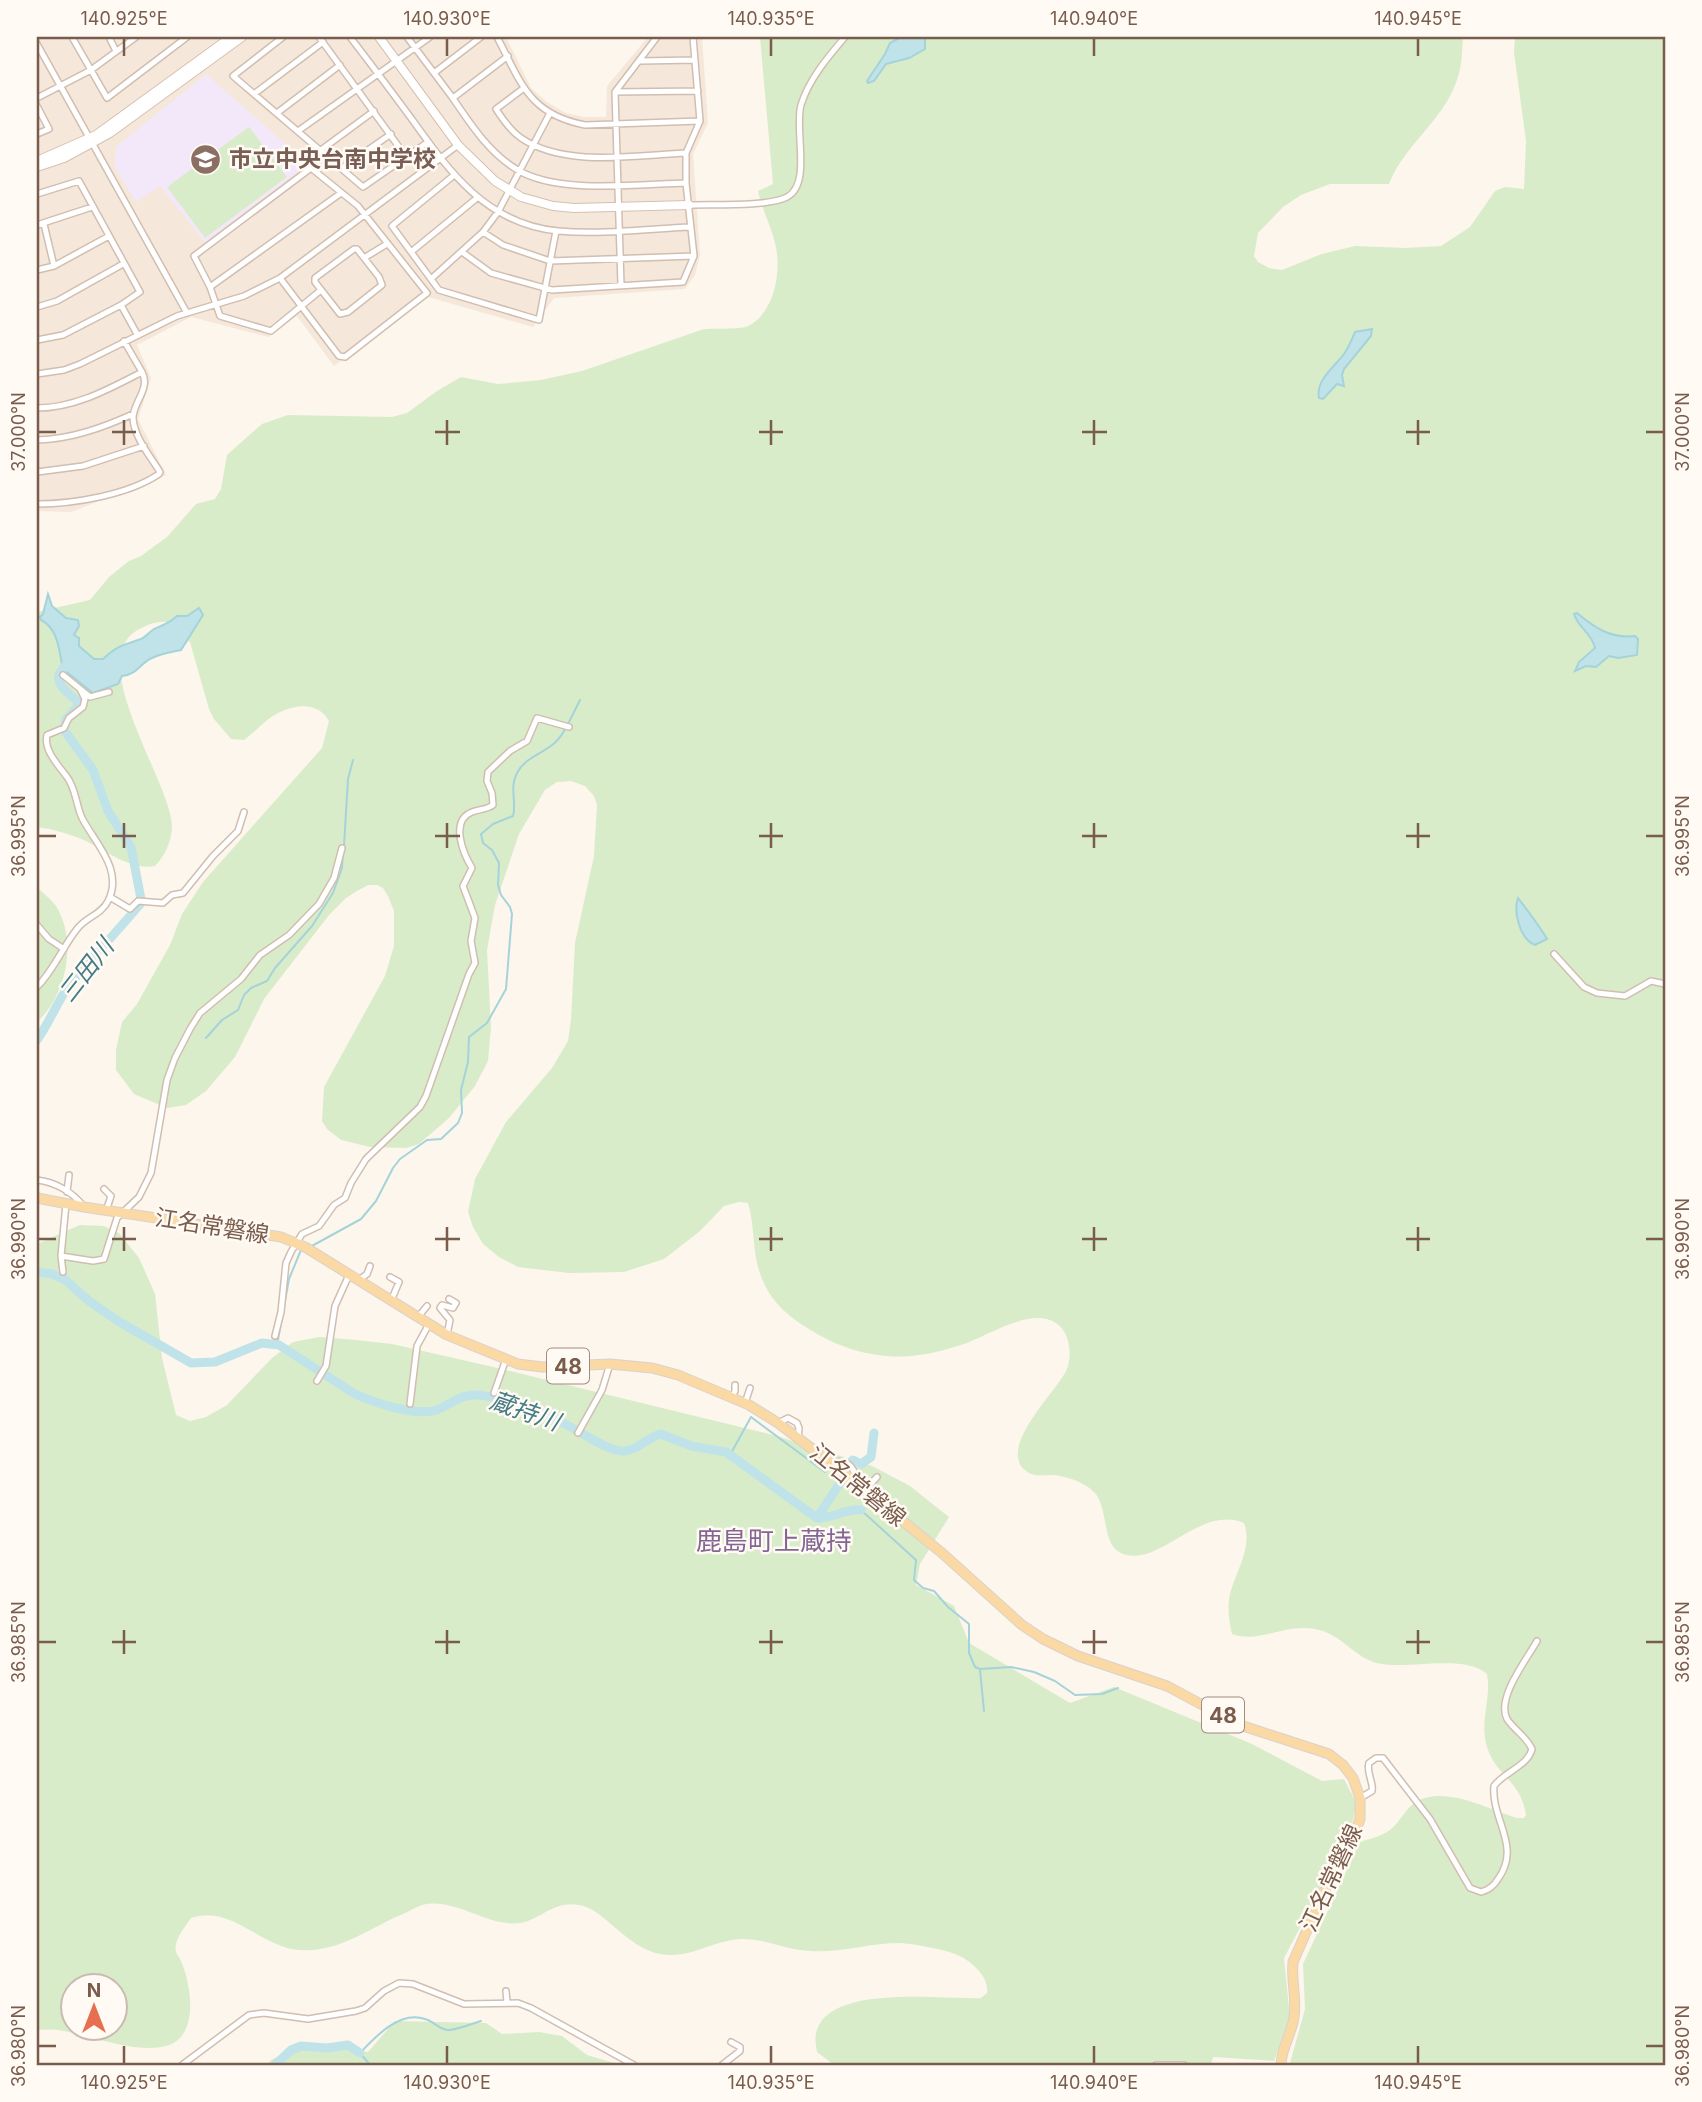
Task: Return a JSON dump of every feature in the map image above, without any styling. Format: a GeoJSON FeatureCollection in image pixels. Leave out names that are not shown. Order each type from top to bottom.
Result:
{"type":"FeatureCollection","features":[{"type":"Feature","properties":{"kind":"main road","name":"江名常磐線"},"geometry":{"type":"LineString","coordinates":[[37,1198],[264,1233],[303,1247],[447,1335],[518,1364],[542,1367],[610,1364],[652,1368],[732,1396],[778,1423],[831,1464],[846,1469],[856,1484],[942,1553],[1021,1625],[1043,1639],[1078,1656],[1167,1686],[1240,1725],[1329,1754],[1343,1765],[1353,1778],[1360,1798],[1360,1819],[1293,1962],[1295,2014],[1281,2053],[1281,2065]]}},
{"type":"Feature","properties":{"kind":"street"},"geometry":{"type":"LineString","coordinates":[[72,37],[107,98],[187,37]]}},
{"type":"Feature","properties":{"kind":"street"},"geometry":{"type":"LineString","coordinates":[[109,37],[116,51]]}},
{"type":"Feature","properties":{"kind":"street"},"geometry":{"type":"LineString","coordinates":[[37,98],[91,71],[136,37]]}},
{"type":"Feature","properties":{"kind":"street"},"geometry":{"type":"LineString","coordinates":[[37,167],[64,158],[91,141],[230,37]]}},
{"type":"Feature","properties":{"kind":"street"},"geometry":{"type":"LineString","coordinates":[[37,160],[91,141],[120,127],[242,37]]}},
{"type":"Feature","properties":{"kind":"street"},"geometry":{"type":"LineString","coordinates":[[283,37],[233,76],[363,187],[428,142]]}},
{"type":"Feature","properties":{"kind":"street"},"geometry":{"type":"LineString","coordinates":[[350,37],[453,176],[477,198],[498,212],[532,226],[556,231],[691,227]]}},
{"type":"Feature","properties":{"kind":"street"},"geometry":{"type":"LineString","coordinates":[[379,37],[458,145],[481,169],[508,189],[534,202],[574,208],[768,202],[786,198],[797,189],[800,176],[801,106],[819,69],[845,37]]}},
{"type":"Feature","properties":{"kind":"street"},"geometry":{"type":"LineString","coordinates":[[407,37],[484,140],[519,171],[572,185],[686,183]]}},
{"type":"Feature","properties":{"kind":"street"},"geometry":{"type":"LineString","coordinates":[[298,131],[430,37]]}},
{"type":"Feature","properties":{"kind":"street"},"geometry":{"type":"LineString","coordinates":[[434,73],[481,37]]}},
{"type":"Feature","properties":{"kind":"street"},"geometry":{"type":"LineString","coordinates":[[497,37],[524,88],[535,102],[567,121],[584,125],[700,121]]}},
{"type":"Feature","properties":{"kind":"street"},"geometry":{"type":"LineString","coordinates":[[621,285],[615,92],[657,37]]}},
{"type":"Feature","properties":{"kind":"street"},"geometry":{"type":"LineString","coordinates":[[462,252],[491,273],[545,289],[683,282],[694,256],[686,183],[686,153],[700,121],[693,37]]}},
{"type":"Feature","properties":{"kind":"street"},"geometry":{"type":"LineString","coordinates":[[254,94],[321,39],[407,158]]}},
{"type":"Feature","properties":{"kind":"street"},"geometry":{"type":"LineString","coordinates":[[37,44],[187,313]]}},
{"type":"Feature","properties":{"kind":"street"},"geometry":{"type":"LineString","coordinates":[[453,98],[508,56]]}},
{"type":"Feature","properties":{"kind":"street"},"geometry":{"type":"LineString","coordinates":[[640,61],[695,60]]}},
{"type":"Feature","properties":{"kind":"street"},"geometry":{"type":"LineString","coordinates":[[277,113],[340,65]]}},
{"type":"Feature","properties":{"kind":"street"},"geometry":{"type":"LineString","coordinates":[[524,88],[496,110],[519,137],[533,145],[566,155],[686,153]]}},
{"type":"Feature","properties":{"kind":"street"},"geometry":{"type":"LineString","coordinates":[[615,92],[698,91]]}},
{"type":"Feature","properties":{"kind":"street"},"geometry":{"type":"LineString","coordinates":[[37,106],[49,129],[37,134]]}},
{"type":"Feature","properties":{"kind":"street"},"geometry":{"type":"LineString","coordinates":[[321,150],[374,111]]}},
{"type":"Feature","properties":{"kind":"street"},"geometry":{"type":"LineString","coordinates":[[431,279],[483,232],[498,212],[550,113]]}},
{"type":"Feature","properties":{"kind":"street"},"geometry":{"type":"LineString","coordinates":[[342,169],[391,134]]}},
{"type":"Feature","properties":{"kind":"street"},"geometry":{"type":"LineString","coordinates":[[37,374],[64,370],[80,364],[138,334],[187,313],[244,296],[280,278],[458,145]]}},
{"type":"Feature","properties":{"kind":"street"},"geometry":{"type":"LineString","coordinates":[[280,278],[301,306],[338,356],[345,356],[427,293],[358,206],[310,169],[194,256],[210,286],[220,316],[271,331],[301,306],[321,289]]}},
{"type":"Feature","properties":{"kind":"street"},"geometry":{"type":"LineString","coordinates":[[453,176],[392,226],[439,290],[539,320],[556,231]]}},
{"type":"Feature","properties":{"kind":"street"},"geometry":{"type":"LineString","coordinates":[[37,194],[79,181],[140,292],[63,335],[37,340]]}},
{"type":"Feature","properties":{"kind":"street"},"geometry":{"type":"LineString","coordinates":[[210,286],[341,193]]}},
{"type":"Feature","properties":{"kind":"street"},"geometry":{"type":"LineString","coordinates":[[411,252],[477,198]]}},
{"type":"Feature","properties":{"kind":"street"},"geometry":{"type":"LineString","coordinates":[[54,266],[40,224],[92,206]]}},
{"type":"Feature","properties":{"kind":"street"},"geometry":{"type":"LineString","coordinates":[[483,232],[503,245],[550,261],[694,256]]}},
{"type":"Feature","properties":{"kind":"street"},"geometry":{"type":"LineString","coordinates":[[37,270],[54,266],[109,236]]}},
{"type":"Feature","properties":{"kind":"street"},"geometry":{"type":"LineString","coordinates":[[364,258],[387,244]]}},
{"type":"Feature","properties":{"kind":"street"},"geometry":{"type":"LineString","coordinates":[[357,249],[382,285],[348,312],[340,314],[321,289],[315,282],[316,276],[349,251],[357,249]]}},
{"type":"Feature","properties":{"kind":"street"},"geometry":{"type":"LineString","coordinates":[[37,307],[57,302],[123,264]]}},
{"type":"Feature","properties":{"kind":"street"},"geometry":{"type":"LineString","coordinates":[[121,305],[138,334]]}},
{"type":"Feature","properties":{"kind":"street"},"geometry":{"type":"LineString","coordinates":[[37,505],[101,496],[153,478],[160,472],[134,430],[133,414],[145,382],[124,341]]}},
{"type":"Feature","properties":{"kind":"street"},"geometry":{"type":"LineString","coordinates":[[37,408],[55,407],[85,399],[142,372]]}},
{"type":"Feature","properties":{"kind":"street"},"geometry":{"type":"LineString","coordinates":[[37,440],[74,435],[133,414]]}},
{"type":"Feature","properties":{"kind":"street"},"geometry":{"type":"LineString","coordinates":[[37,472],[83,466],[144,446]]}},
{"type":"Feature","properties":{"kind":"street"},"geometry":{"type":"LineString","coordinates":[[63,675],[93,698],[109,692]]}},
{"type":"Feature","properties":{"kind":"street"},"geometry":{"type":"LineString","coordinates":[[37,987],[50,973],[77,929],[99,913],[110,897],[114,882],[97,838],[83,819],[70,781],[47,748],[47,735],[63,728],[69,718],[85,704],[80,689]]}},
{"type":"Feature","properties":{"kind":"street"},"geometry":{"type":"LineString","coordinates":[[275,1336],[281,1312],[286,1263],[303,1247],[302,1234],[319,1226],[331,1208],[345,1198],[366,1159],[420,1107],[475,962],[471,942],[475,918],[463,886],[472,868],[462,849],[462,824],[468,814],[493,804],[487,781],[488,772],[510,751],[527,741],[537,718],[569,727]]}},
{"type":"Feature","properties":{"kind":"street"},"geometry":{"type":"LineString","coordinates":[[110,897],[130,909],[138,901],[163,903],[172,895],[188,890],[209,861],[238,831],[244,812]]}},
{"type":"Feature","properties":{"kind":"street"},"geometry":{"type":"LineString","coordinates":[[61,1256],[93,1261],[104,1259],[111,1233],[121,1213],[139,1197],[152,1173],[155,1140],[169,1073],[190,1029],[200,1013],[241,979],[265,950],[289,935],[319,904],[334,878],[342,848]]}},
{"type":"Feature","properties":{"kind":"street"},"geometry":{"type":"LineString","coordinates":[[37,925],[49,939],[64,948]]}},
{"type":"Feature","properties":{"kind":"street"},"geometry":{"type":"LineString","coordinates":[[1554,954],[1584,987],[1597,993],[1625,996],[1651,981],[1665,984]]}},
{"type":"Feature","properties":{"kind":"street"},"geometry":{"type":"LineString","coordinates":[[67,1192],[69,1175]]}},
{"type":"Feature","properties":{"kind":"street"},"geometry":{"type":"LineString","coordinates":[[37,1180],[47,1181],[67,1192],[84,1207]]}},
{"type":"Feature","properties":{"kind":"street"},"geometry":{"type":"LineString","coordinates":[[104,1189],[111,1196],[106,1210]]}},
{"type":"Feature","properties":{"kind":"street"},"geometry":{"type":"LineString","coordinates":[[63,1272],[61,1256],[66,1204]]}},
{"type":"Feature","properties":{"kind":"street"},"geometry":{"type":"LineString","coordinates":[[359,1280],[370,1266]]}},
{"type":"Feature","properties":{"kind":"street"},"geometry":{"type":"LineString","coordinates":[[317,1381],[326,1366],[335,1306],[349,1275]]}},
{"type":"Feature","properties":{"kind":"street"},"geometry":{"type":"LineString","coordinates":[[390,1277],[399,1282],[391,1301]]}},
{"type":"Feature","properties":{"kind":"street"},"geometry":{"type":"LineString","coordinates":[[447,1335],[450,1320],[440,1308],[442,1305],[453,1308],[456,1303],[449,1299]]}},
{"type":"Feature","properties":{"kind":"street"},"geometry":{"type":"LineString","coordinates":[[418,1317],[427,1306]]}},
{"type":"Feature","properties":{"kind":"street"},"geometry":{"type":"LineString","coordinates":[[410,1404],[417,1346],[429,1324]]}},
{"type":"Feature","properties":{"kind":"street"},"geometry":{"type":"LineString","coordinates":[[494,1393],[506,1359]]}},
{"type":"Feature","properties":{"kind":"street"},"geometry":{"type":"LineString","coordinates":[[578,1433],[602,1390],[610,1364]]}},
{"type":"Feature","properties":{"kind":"street"},"geometry":{"type":"LineString","coordinates":[[732,1396],[735,1385]]}},
{"type":"Feature","properties":{"kind":"street"},"geometry":{"type":"LineString","coordinates":[[745,1403],[750,1388]]}},
{"type":"Feature","properties":{"kind":"street"},"geometry":{"type":"LineString","coordinates":[[865,1490],[877,1477]]}},
{"type":"Feature","properties":{"kind":"street"},"geometry":{"type":"LineString","coordinates":[[1360,1798],[1369,1795],[1373,1787],[1368,1773],[1369,1763],[1376,1758],[1383,1758],[1425,1812],[1470,1888],[1481,1892],[1490,1889],[1501,1876],[1508,1853],[1494,1786],[1530,1756],[1532,1749],[1528,1740],[1506,1717],[1505,1704],[1513,1679],[1536,1641]]}},
{"type":"Feature","properties":{"kind":"street"},"geometry":{"type":"LineString","coordinates":[[182,2065],[249,2015],[264,2013],[308,2019],[345,2014],[365,2008],[384,1991],[399,1983],[413,1984],[464,2004],[507,2002],[531,2008],[634,2065]]}},
{"type":"Feature","properties":{"kind":"street"},"geometry":{"type":"LineString","coordinates":[[506,1991],[507,2002]]}},
{"type":"Feature","properties":{"kind":"street"},"geometry":{"type":"LineString","coordinates":[[722,2065],[740,2052],[740,2047],[732,2042]]}},
{"type":"Feature","properties":{"kind":"street"},"geometry":{"type":"LineString","coordinates":[[1156,2065],[1184,2065]]}},
{"type":"Feature","properties":{"kind":"shaded area"},"geometry":{"type":"Polygon","coordinates":[[[37,37],[506,37],[531,88],[547,102],[566,113],[584,117],[606,117],[607,86],[648,37],[702,37],[708,123],[693,154],[700,255],[695,275],[685,289],[554,298],[533,327],[428,297],[334,366],[297,316],[269,337],[191,317],[137,345],[151,378],[138,419],[166,475],[71,512],[37,511],[37,37]]]}},
{"type":"Feature","properties":{"kind":"shaded area","name":"市立中央台南中学校"},"geometry":{"type":"Polygon","coordinates":[[[206,74],[299,156],[294,160],[303,168],[205,242],[160,186],[136,202],[115,167],[116,147],[206,74]]]}},
{"type":"Feature","properties":{"kind":"green space"},"geometry":{"type":"Polygon","coordinates":[[[760,37],[1463,37],[1460,69],[1451,94],[1404,157],[1389,184],[1330,184],[1301,195],[1283,207],[1258,233],[1254,256],[1258,262],[1269,268],[1282,270],[1322,254],[1355,246],[1441,246],[1470,227],[1495,191],[1505,187],[1524,189],[1526,141],[1514,52],[1515,37],[1665,37],[1665,2065],[1290,2063],[1305,2009],[1303,1964],[1360,1842],[1387,1832],[1412,1805],[1436,1796],[1464,1800],[1517,1818],[1524,1818],[1526,1815],[1519,1794],[1492,1759],[1485,1740],[1487,1674],[1477,1668],[1452,1663],[1382,1664],[1363,1657],[1329,1633],[1306,1628],[1250,1637],[1232,1634],[1229,1599],[1245,1550],[1244,1523],[1228,1520],[1213,1522],[1141,1555],[1118,1552],[1109,1538],[1100,1501],[1091,1489],[1063,1477],[1032,1474],[1026,1471],[1019,1461],[1018,1448],[1023,1435],[1068,1365],[1070,1352],[1067,1338],[1056,1323],[1046,1319],[1022,1320],[961,1345],[936,1352],[898,1357],[860,1352],[836,1343],[791,1316],[767,1290],[759,1272],[748,1203],[739,1202],[724,1206],[700,1231],[664,1259],[624,1272],[569,1273],[518,1267],[483,1244],[468,1212],[475,1179],[506,1122],[552,1068],[568,1041],[575,943],[594,856],[597,805],[594,796],[585,786],[571,781],[557,782],[545,790],[519,834],[495,905],[487,950],[491,1027],[488,1061],[475,1086],[449,1118],[419,1144],[406,1148],[370,1147],[341,1140],[327,1129],[322,1121],[324,1087],[385,976],[394,946],[394,911],[383,888],[377,885],[368,885],[357,891],[329,915],[264,999],[235,1057],[206,1091],[186,1105],[167,1108],[134,1094],[116,1070],[116,1050],[122,1022],[137,1004],[170,945],[182,914],[203,882],[322,748],[329,721],[316,709],[299,706],[273,716],[244,740],[231,739],[209,709],[190,642],[167,622],[151,624],[136,631],[123,647],[120,670],[125,696],[169,809],[172,828],[167,848],[155,866],[128,863],[84,840],[37,827],[37,612],[90,600],[109,577],[167,537],[196,504],[215,499],[221,489],[227,455],[262,424],[288,415],[392,417],[407,413],[461,377],[498,384],[541,380],[582,371],[704,329],[744,327],[757,320],[770,301],[778,266],[775,243],[758,191],[773,184],[760,37]]]}},
{"type":"Feature","properties":{"kind":"green space"},"geometry":{"type":"Polygon","coordinates":[[[249,127],[287,177],[205,238],[167,187],[249,127]]]}},
{"type":"Feature","properties":{"kind":"green space"},"geometry":{"type":"Polygon","coordinates":[[[37,887],[54,903],[63,920],[67,951],[62,983],[47,1011],[37,1022],[37,887]]]}},
{"type":"Feature","properties":{"kind":"green space"},"geometry":{"type":"Polygon","coordinates":[[[80,1225],[104,1226],[119,1233],[139,1258],[155,1294],[162,1358],[176,1415],[190,1421],[206,1417],[227,1405],[272,1358],[293,1342],[319,1337],[392,1344],[502,1369],[777,1436],[872,1466],[910,1486],[949,1517],[920,1564],[916,1585],[954,1606],[969,1643],[1070,1703],[1114,1687],[1252,1744],[1322,1781],[1344,1779],[1357,1804],[1349,1835],[1284,1958],[1290,2018],[1274,2061],[1213,2057],[1211,2065],[834,2065],[817,2052],[815,2038],[827,2016],[844,2006],[890,1997],[981,1998],[987,1993],[984,1978],[971,1963],[955,1954],[900,1943],[810,1951],[742,1939],[679,1954],[660,1954],[626,1937],[588,1908],[570,1904],[554,1908],[527,1921],[508,1923],[450,1906],[427,1904],[340,1944],[313,1950],[285,1947],[219,1917],[206,1915],[191,1918],[176,1943],[176,1952],[187,1980],[190,2001],[188,2022],[179,2039],[154,2048],[108,2042],[130,2042],[130,1972],[60,1972],[60,2030],[37,2030],[37,1244],[80,1225]]]}},
{"type":"Feature","properties":{"kind":"green space"},"geometry":{"type":"Polygon","coordinates":[[[395,2021],[486,2023],[502,2034],[539,2032],[562,2036],[587,2055],[621,2065],[267,2065],[271,2060],[302,2044],[368,2052],[395,2021]]]}},
{"type":"Feature","properties":{"kind":"water"},"geometry":{"type":"Polygon","coordinates":[[[901,37],[925,37],[925,49],[909,58],[886,64],[874,81],[868,83],[890,43],[901,37]]]}},
{"type":"Feature","properties":{"kind":"water"},"geometry":{"type":"Polygon","coordinates":[[[1372,329],[1371,336],[1344,369],[1344,386],[1337,384],[1323,399],[1319,398],[1323,380],[1344,354],[1355,332],[1372,329]]]}},
{"type":"Feature","properties":{"kind":"water"},"geometry":{"type":"Polygon","coordinates":[[[48,594],[52,606],[66,618],[78,620],[79,626],[74,635],[79,638],[79,646],[94,659],[103,659],[116,649],[143,638],[177,616],[187,616],[199,608],[203,615],[181,650],[152,658],[122,676],[118,684],[93,693],[63,669],[55,635],[40,617],[48,594]]]}},
{"type":"Feature","properties":{"kind":"water"},"geometry":{"type":"Polygon","coordinates":[[[1577,613],[1604,631],[1618,636],[1635,636],[1638,639],[1637,655],[1618,658],[1609,656],[1596,667],[1586,666],[1575,671],[1579,662],[1595,648],[1591,638],[1576,619],[1574,614],[1577,613]]]}},
{"type":"Feature","properties":{"kind":"water"},"geometry":{"type":"Polygon","coordinates":[[[1518,898],[1547,939],[1535,945],[1525,937],[1517,917],[1518,898]]]}},
{"type":"Feature","properties":{"kind":"waterway","name":"三田川"},"geometry":{"type":"LineString","coordinates":[[70,660],[60,673],[59,679],[62,687],[80,704],[66,719],[64,730],[93,770],[108,811],[131,847],[141,899]]}},
{"type":"Feature","properties":{"kind":"waterway"},"geometry":{"type":"LineString","coordinates":[[568,724],[580,700]]}},
{"type":"Feature","properties":{"kind":"waterway"},"geometry":{"type":"LineString","coordinates":[[310,1247],[361,1219],[376,1201],[400,1159],[427,1140],[441,1139],[458,1123],[462,1113],[461,1090],[468,1062],[469,1037],[487,1023],[506,989],[512,914],[498,885],[499,863],[492,850],[483,843],[481,834],[493,824],[513,816],[517,773],[527,761],[554,743],[565,729]]}},
{"type":"Feature","properties":{"kind":"waterway"},"geometry":{"type":"LineString","coordinates":[[344,846],[348,779],[353,760]]}},
{"type":"Feature","properties":{"kind":"waterway"},"geometry":{"type":"LineString","coordinates":[[206,1038],[222,1020],[238,1010],[244,995],[251,988],[267,981],[312,926],[333,893],[342,868],[343,851]]}},
{"type":"Feature","properties":{"kind":"waterway","name":"三田川"},"geometry":{"type":"LineString","coordinates":[[37,1040],[71,983],[141,903]]}},
{"type":"Feature","properties":{"kind":"waterway"},"geometry":{"type":"LineString","coordinates":[[277,1345],[289,1279],[301,1250]]}},
{"type":"Feature","properties":{"kind":"waterway","name":"蔵持川"},"geometry":{"type":"LineString","coordinates":[[37,1272],[64,1279],[118,1321],[191,1363],[215,1362],[262,1343],[279,1345],[355,1394],[385,1405],[420,1412],[439,1409],[467,1396],[489,1397],[545,1414],[602,1445],[623,1451],[633,1449],[661,1434],[691,1446],[726,1452],[817,1518],[861,1510]]}},
{"type":"Feature","properties":{"kind":"waterway"},"geometry":{"type":"LineString","coordinates":[[730,1455],[751,1417],[825,1472],[829,1466]]}},
{"type":"Feature","properties":{"kind":"waterway"},"geometry":{"type":"LineString","coordinates":[[817,1518],[840,1483],[846,1467],[853,1460],[861,1464],[871,1457],[874,1433]]}},
{"type":"Feature","properties":{"kind":"waterway"},"geometry":{"type":"LineString","coordinates":[[846,1461],[853,1460]]}},
{"type":"Feature","properties":{"kind":"waterway"},"geometry":{"type":"LineString","coordinates":[[861,1510],[916,1560],[914,1580],[923,1588],[934,1591],[969,1624],[969,1653],[975,1667],[1011,1667],[1034,1672],[1055,1681],[1075,1695],[1102,1694],[1118,1688]]}},
{"type":"Feature","properties":{"kind":"waterway"},"geometry":{"type":"LineString","coordinates":[[980,1670],[984,1711]]}},
{"type":"Feature","properties":{"kind":"waterway"},"geometry":{"type":"LineString","coordinates":[[370,2065],[360,2053],[381,2033],[406,2018],[428,2020],[442,2029],[449,2030],[481,2021]]}},
{"type":"Feature","properties":{"kind":"waterway"},"geometry":{"type":"LineString","coordinates":[[275,2065],[291,2050],[301,2046],[327,2048],[348,2045],[360,2053]]}},
{"type":"Feature","properties":{"kind":"place","name":"市立中央台南中学校"},"geometry":{"type":"Point","coordinates":[206,159]}},
{"type":"Feature","properties":{"kind":"district","name":"鹿島町上蔵持"},"geometry":{"type":"Point","coordinates":[774,1540]}}]}
